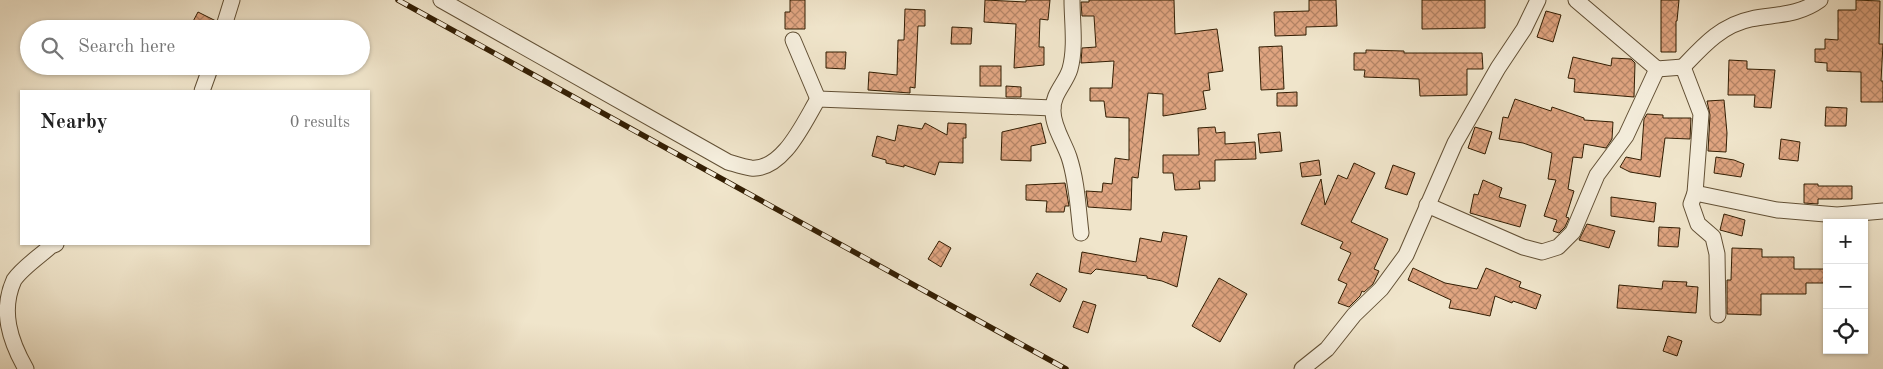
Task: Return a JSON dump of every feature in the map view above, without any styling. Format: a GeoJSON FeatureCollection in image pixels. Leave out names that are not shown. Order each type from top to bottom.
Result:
{"type":"FeatureCollection","features":[{"type":"Feature","properties":{"kind":"street"},"geometry":{"type":"LineString","coordinates":[[226,20],[232,0]]}},
{"type":"Feature","properties":{"kind":"street"},"geometry":{"type":"LineString","coordinates":[[441,0],[728,162],[752,168],[771,163],[785,152],[818,99]]}},
{"type":"Feature","properties":{"kind":"street"},"geometry":{"type":"LineString","coordinates":[[1072,0],[1073,47],[1070,70],[1056,96],[1053,119],[1074,174],[1080,233]]}},
{"type":"Feature","properties":{"kind":"street"},"geometry":{"type":"LineString","coordinates":[[1302,369],[1327,349],[1354,315],[1382,289],[1406,255],[1455,143],[1498,68],[1524,29],[1538,0]]}},
{"type":"Feature","properties":{"kind":"street"},"geometry":{"type":"LineString","coordinates":[[1576,0],[1657,69],[1683,67],[1714,35],[1749,20],[1801,12],[1820,0]]}},
{"type":"Feature","properties":{"kind":"street"},"geometry":{"type":"LineString","coordinates":[[793,40],[818,99]]}},
{"type":"Feature","properties":{"kind":"street"},"geometry":{"type":"LineString","coordinates":[[1683,67],[1702,114],[1695,193],[1691,204],[1698,224],[1713,237],[1717,254],[1718,315]]}},
{"type":"Feature","properties":{"kind":"street"},"geometry":{"type":"LineString","coordinates":[[1427,205],[1523,247],[1542,252],[1558,247],[1573,232],[1597,176],[1626,136],[1657,69]]}},
{"type":"Feature","properties":{"kind":"street"},"geometry":{"type":"LineString","coordinates":[[202,90],[208,75]]}},
{"type":"Feature","properties":{"kind":"street"},"geometry":{"type":"LineString","coordinates":[[818,99],[1053,108]]}},
{"type":"Feature","properties":{"kind":"street"},"geometry":{"type":"LineString","coordinates":[[1695,193],[1778,210],[1837,215],[1883,212]]}},
{"type":"Feature","properties":{"kind":"street"},"geometry":{"type":"LineString","coordinates":[[26,369],[16,352],[6,328],[4,303],[15,279],[54,245]]}},
{"type":"Feature","properties":{"kind":"building"},"geometry":{"type":"Polygon","coordinates":[[[790,0],[805,0],[805,29],[785,29],[785,12],[790,12],[790,0]]]}},
{"type":"Feature","properties":{"kind":"building"},"geometry":{"type":"Polygon","coordinates":[[[985,0],[1026,2],[1026,0],[1050,0],[1048,20],[1040,19],[1039,47],[1044,47],[1044,65],[1014,68],[1016,24],[984,22],[985,0]]]}},
{"type":"Feature","properties":{"kind":"building"},"geometry":{"type":"Polygon","coordinates":[[[1089,0],[1174,0],[1175,34],[1217,29],[1223,71],[1208,73],[1210,90],[1203,91],[1206,109],[1163,116],[1163,94],[1148,93],[1138,178],[1132,177],[1131,210],[1088,207],[1086,191],[1102,192],[1103,183],[1112,184],[1115,158],[1129,160],[1129,118],[1106,117],[1104,101],[1090,101],[1090,88],[1112,88],[1114,61],[1081,63],[1082,48],[1096,47],[1094,16],[1082,16],[1081,2],[1089,2],[1089,0]]]}},
{"type":"Feature","properties":{"kind":"building"},"geometry":{"type":"Polygon","coordinates":[[[1309,0],[1336,0],[1337,26],[1306,27],[1306,35],[1275,36],[1274,12],[1309,11],[1309,0]]]}},
{"type":"Feature","properties":{"kind":"building"},"geometry":{"type":"Polygon","coordinates":[[[1422,0],[1485,0],[1485,28],[1422,29],[1422,0]]]}},
{"type":"Feature","properties":{"kind":"building"},"geometry":{"type":"Polygon","coordinates":[[[1661,0],[1679,0],[1676,21],[1676,52],[1661,52],[1661,0]]]}},
{"type":"Feature","properties":{"kind":"building"},"geometry":{"type":"Polygon","coordinates":[[[1856,0],[1880,1],[1879,44],[1883,44],[1881,81],[1883,81],[1883,102],[1861,102],[1861,72],[1827,71],[1827,63],[1815,62],[1815,49],[1825,49],[1825,39],[1838,40],[1838,10],[1856,10],[1856,0]]]}},
{"type":"Feature","properties":{"kind":"building"},"geometry":{"type":"Polygon","coordinates":[[[905,9],[925,10],[925,26],[918,26],[915,88],[910,87],[910,93],[868,90],[869,72],[897,75],[898,40],[904,40],[905,9]]]}},
{"type":"Feature","properties":{"kind":"building"},"geometry":{"type":"Polygon","coordinates":[[[1546,11],[1561,15],[1553,42],[1537,37],[1546,11]]]}},
{"type":"Feature","properties":{"kind":"building"},"geometry":{"type":"Polygon","coordinates":[[[198,12],[214,20],[194,20],[198,12]]]}},
{"type":"Feature","properties":{"kind":"building"},"geometry":{"type":"Polygon","coordinates":[[[952,27],[972,28],[971,44],[951,44],[952,27]]]}},
{"type":"Feature","properties":{"kind":"building"},"geometry":{"type":"Polygon","coordinates":[[[1282,46],[1284,89],[1261,90],[1259,47],[1282,46]]]}},
{"type":"Feature","properties":{"kind":"building"},"geometry":{"type":"Polygon","coordinates":[[[1366,50],[1404,51],[1404,53],[1482,53],[1483,69],[1467,69],[1467,95],[1420,96],[1419,79],[1364,77],[1365,70],[1354,70],[1354,53],[1366,53],[1366,50]]]}},
{"type":"Feature","properties":{"kind":"building"},"geometry":{"type":"Polygon","coordinates":[[[826,52],[846,52],[845,69],[826,68],[826,52]]]}},
{"type":"Feature","properties":{"kind":"building"},"geometry":{"type":"Polygon","coordinates":[[[1573,57],[1611,66],[1612,58],[1631,59],[1635,63],[1634,97],[1574,92],[1575,79],[1568,78],[1573,57]]]}},
{"type":"Feature","properties":{"kind":"building"},"geometry":{"type":"Polygon","coordinates":[[[1729,60],[1747,61],[1747,69],[1775,70],[1771,108],[1754,107],[1755,95],[1728,95],[1729,60]]]}},
{"type":"Feature","properties":{"kind":"building"},"geometry":{"type":"Polygon","coordinates":[[[980,66],[1001,66],[1001,86],[980,86],[980,66]]]}},
{"type":"Feature","properties":{"kind":"building"},"geometry":{"type":"Polygon","coordinates":[[[1006,86],[1021,87],[1021,97],[1006,97],[1006,86]]]}},
{"type":"Feature","properties":{"kind":"building"},"geometry":{"type":"Polygon","coordinates":[[[1297,92],[1297,106],[1277,106],[1277,93],[1297,92]]]}},
{"type":"Feature","properties":{"kind":"building"},"geometry":{"type":"Polygon","coordinates":[[[1515,99],[1551,111],[1552,107],[1584,118],[1584,120],[1613,122],[1612,139],[1606,148],[1584,144],[1582,158],[1573,157],[1568,189],[1574,191],[1566,217],[1569,218],[1565,227],[1559,233],[1553,231],[1557,220],[1544,216],[1556,180],[1548,179],[1552,153],[1523,143],[1499,139],[1503,117],[1508,118],[1515,99]]]}},
{"type":"Feature","properties":{"kind":"building"},"geometry":{"type":"Polygon","coordinates":[[[1724,100],[1727,133],[1726,152],[1708,151],[1710,115],[1707,101],[1724,100]]]}},
{"type":"Feature","properties":{"kind":"building"},"geometry":{"type":"Polygon","coordinates":[[[1826,107],[1847,108],[1846,126],[1825,126],[1826,107]]]}},
{"type":"Feature","properties":{"kind":"building"},"geometry":{"type":"Polygon","coordinates":[[[1647,114],[1663,115],[1663,118],[1691,118],[1690,139],[1665,138],[1660,177],[1630,172],[1620,167],[1626,157],[1641,160],[1644,119],[1647,114]]]}},
{"type":"Feature","properties":{"kind":"building"},"geometry":{"type":"Polygon","coordinates":[[[925,123],[947,135],[948,123],[966,124],[966,138],[963,138],[963,163],[939,162],[935,175],[904,165],[904,167],[886,163],[886,160],[872,156],[877,136],[895,141],[898,125],[922,129],[925,123]]]}},
{"type":"Feature","properties":{"kind":"building"},"geometry":{"type":"Polygon","coordinates":[[[1041,123],[1046,143],[1031,146],[1031,161],[1001,160],[1002,132],[1041,123]]]}},
{"type":"Feature","properties":{"kind":"building"},"geometry":{"type":"Polygon","coordinates":[[[1215,127],[1216,133],[1225,132],[1225,144],[1255,142],[1256,159],[1215,160],[1215,181],[1199,181],[1200,189],[1175,190],[1173,173],[1163,173],[1163,155],[1199,155],[1198,128],[1215,127]]]}},
{"type":"Feature","properties":{"kind":"building"},"geometry":{"type":"Polygon","coordinates":[[[1475,127],[1492,132],[1485,154],[1468,148],[1475,127]]]}},
{"type":"Feature","properties":{"kind":"building"},"geometry":{"type":"Polygon","coordinates":[[[1280,132],[1282,151],[1260,153],[1258,134],[1280,132]]]}},
{"type":"Feature","properties":{"kind":"building"},"geometry":{"type":"Polygon","coordinates":[[[1781,139],[1800,142],[1798,161],[1779,159],[1781,139]]]}},
{"type":"Feature","properties":{"kind":"building"},"geometry":{"type":"Polygon","coordinates":[[[1716,157],[1744,164],[1741,177],[1714,173],[1716,157]]]}},
{"type":"Feature","properties":{"kind":"building"},"geometry":{"type":"Polygon","coordinates":[[[1319,160],[1321,175],[1302,177],[1300,163],[1319,160]]]}},
{"type":"Feature","properties":{"kind":"building"},"geometry":{"type":"Polygon","coordinates":[[[1354,163],[1375,173],[1351,222],[1388,239],[1374,269],[1379,271],[1373,284],[1364,292],[1362,291],[1360,296],[1349,307],[1338,303],[1347,284],[1338,280],[1351,253],[1340,248],[1343,242],[1301,224],[1321,179],[1325,205],[1338,175],[1347,179],[1354,163]]]}},
{"type":"Feature","properties":{"kind":"building"},"geometry":{"type":"Polygon","coordinates":[[[1393,165],[1415,173],[1407,195],[1385,188],[1393,165]]]}},
{"type":"Feature","properties":{"kind":"building"},"geometry":{"type":"Polygon","coordinates":[[[1483,180],[1502,188],[1499,197],[1526,205],[1520,227],[1470,213],[1474,194],[1478,195],[1483,180]]]}},
{"type":"Feature","properties":{"kind":"building"},"geometry":{"type":"Polygon","coordinates":[[[1065,183],[1069,206],[1065,206],[1064,212],[1046,212],[1047,201],[1026,200],[1026,185],[1065,183]]]}},
{"type":"Feature","properties":{"kind":"building"},"geometry":{"type":"Polygon","coordinates":[[[1804,184],[1852,186],[1852,199],[1818,199],[1818,204],[1804,203],[1804,184]]]}},
{"type":"Feature","properties":{"kind":"building"},"geometry":{"type":"Polygon","coordinates":[[[1611,197],[1656,203],[1654,222],[1611,216],[1611,197]]]}},
{"type":"Feature","properties":{"kind":"building"},"geometry":{"type":"Polygon","coordinates":[[[1724,214],[1745,220],[1742,236],[1720,230],[1724,214]]]}},
{"type":"Feature","properties":{"kind":"building"},"geometry":{"type":"Polygon","coordinates":[[[1587,224],[1615,231],[1609,248],[1579,240],[1587,224]]]}},
{"type":"Feature","properties":{"kind":"building"},"geometry":{"type":"Polygon","coordinates":[[[1659,227],[1680,228],[1678,247],[1658,246],[1659,227]]]}},
{"type":"Feature","properties":{"kind":"building"},"geometry":{"type":"Polygon","coordinates":[[[1163,232],[1187,236],[1177,287],[1147,278],[1147,276],[1096,269],[1091,274],[1079,272],[1082,252],[1136,262],[1140,238],[1161,242],[1163,232]]]}},
{"type":"Feature","properties":{"kind":"building"},"geometry":{"type":"Polygon","coordinates":[[[939,241],[951,248],[941,267],[928,259],[939,241]]]}},
{"type":"Feature","properties":{"kind":"building"},"geometry":{"type":"Polygon","coordinates":[[[1732,248],[1762,249],[1762,257],[1794,257],[1794,269],[1823,269],[1823,283],[1806,283],[1806,294],[1761,294],[1761,315],[1727,314],[1727,280],[1731,280],[1732,248]]]}},
{"type":"Feature","properties":{"kind":"building"},"geometry":{"type":"Polygon","coordinates":[[[1413,268],[1445,283],[1477,289],[1486,268],[1521,282],[1519,287],[1541,295],[1536,309],[1513,301],[1512,303],[1495,296],[1490,316],[1449,308],[1451,300],[1408,280],[1413,268]]]}},
{"type":"Feature","properties":{"kind":"building"},"geometry":{"type":"Polygon","coordinates":[[[1037,273],[1067,289],[1060,302],[1030,285],[1037,273]]]}},
{"type":"Feature","properties":{"kind":"building"},"geometry":{"type":"Polygon","coordinates":[[[1219,278],[1247,294],[1220,342],[1192,326],[1219,278]]]}},
{"type":"Feature","properties":{"kind":"building"},"geometry":{"type":"Polygon","coordinates":[[[1663,281],[1687,282],[1686,286],[1698,287],[1696,313],[1617,308],[1619,285],[1662,289],[1663,281]]]}},
{"type":"Feature","properties":{"kind":"building"},"geometry":{"type":"Polygon","coordinates":[[[1083,301],[1096,305],[1088,333],[1073,327],[1083,301]]]}},
{"type":"Feature","properties":{"kind":"building"},"geometry":{"type":"Polygon","coordinates":[[[1668,336],[1682,341],[1677,356],[1663,351],[1668,336]]]}},
{"type":"Feature","properties":{"kind":"railway"},"geometry":{"type":"LineString","coordinates":[[398,0],[1066,369]]}}]}
